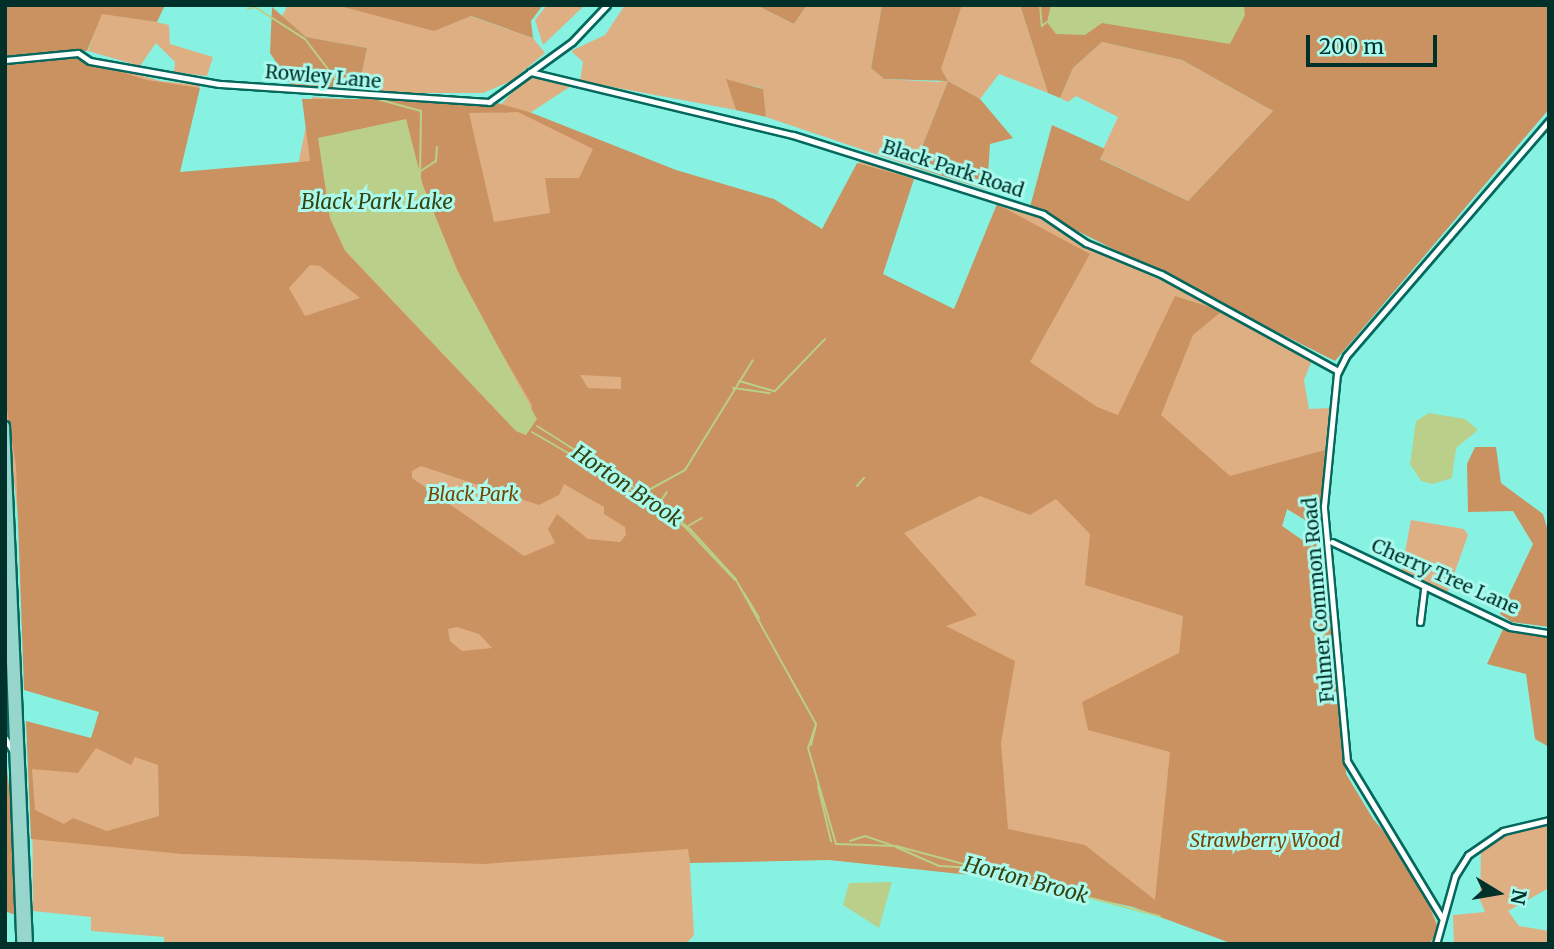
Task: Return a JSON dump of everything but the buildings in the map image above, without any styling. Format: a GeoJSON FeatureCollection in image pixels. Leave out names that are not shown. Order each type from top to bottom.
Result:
{"type":"FeatureCollection","features":[{"type":"Feature","properties":{"kind":"main road"},"geometry":{"type":"LineString","coordinates":[[5,426],[28,944]]}},
{"type":"Feature","properties":{"kind":"main road"},"geometry":{"type":"LineString","coordinates":[[5,498],[20,944]]}},
{"type":"Feature","properties":{"kind":"street","name":"Rowley Lane"},"geometry":{"type":"LineString","coordinates":[[5,60],[78,53],[90,61],[219,84],[489,102],[572,42],[607,5]]}},
{"type":"Feature","properties":{"kind":"street","name":"Black Park Road"},"geometry":{"type":"LineString","coordinates":[[530,72],[793,135],[1043,214],[1086,243],[1161,274],[1338,371]]}},
{"type":"Feature","properties":{"kind":"street"},"geometry":{"type":"LineString","coordinates":[[1338,371],[1549,121]]}},
{"type":"Feature","properties":{"kind":"street","name":"Fulmer Common Road"},"geometry":{"type":"LineString","coordinates":[[1338,371],[1324,506],[1332,542],[1350,771],[1410,859],[1442,918]]}},
{"type":"Feature","properties":{"kind":"street","name":"Cherry Tree Lane"},"geometry":{"type":"LineString","coordinates":[[1332,542],[1510,627],[1549,633]]}},
{"type":"Feature","properties":{"kind":"street"},"geometry":{"type":"LineString","coordinates":[[1420,622],[1424,588]]}},
{"type":"Feature","properties":{"kind":"street"},"geometry":{"type":"LineString","coordinates":[[5,731],[13,717]]}},
{"type":"Feature","properties":{"kind":"street"},"geometry":{"type":"LineString","coordinates":[[5,738],[13,753]]}},
{"type":"Feature","properties":{"kind":"street"},"geometry":{"type":"LineString","coordinates":[[1436,944],[1455,876],[1484,840],[1549,820]]}},
{"type":"Feature","properties":{"kind":"green space"},"geometry":{"type":"Polygon","coordinates":[[[5,5],[165,5],[157,22],[102,14],[87,51],[5,58],[5,5]]]}},
{"type":"Feature","properties":{"kind":"green space"},"geometry":{"type":"Polygon","coordinates":[[[288,5],[337,5],[434,30],[470,16],[533,38],[545,53],[511,81],[483,93],[358,93],[367,48],[306,37],[282,16],[288,5]]]}},
{"type":"Feature","properties":{"kind":"green space"},"geometry":{"type":"Polygon","coordinates":[[[336,5],[543,5],[531,21],[533,38],[471,16],[434,31],[336,5]]]}},
{"type":"Feature","properties":{"kind":"green space"},"geometry":{"type":"Polygon","coordinates":[[[547,5],[585,5],[543,45],[535,20],[547,5]]]}},
{"type":"Feature","properties":{"kind":"green space"},"geometry":{"type":"Polygon","coordinates":[[[625,5],[756,5],[794,24],[807,5],[882,5],[871,68],[884,79],[939,82],[947,80],[940,69],[962,5],[1020,5],[1048,93],[999,74],[980,99],[948,81],[914,167],[766,117],[762,88],[727,80],[736,110],[580,81],[583,62],[571,51],[605,35],[625,5]]]}},
{"type":"Feature","properties":{"kind":"green space"},"geometry":{"type":"Polygon","coordinates":[[[756,5],[807,5],[794,24],[756,5]]]}},
{"type":"Feature","properties":{"kind":"green space"},"geometry":{"type":"Polygon","coordinates":[[[882,5],[962,5],[941,69],[948,81],[884,79],[871,68],[882,5]]]}},
{"type":"Feature","properties":{"kind":"green space"},"geometry":{"type":"Polygon","coordinates":[[[1020,5],[1549,5],[1549,109],[1335,361],[1030,207],[1052,125],[1105,149],[1100,159],[1188,201],[1273,111],[1182,60],[1102,42],[1073,68],[1060,98],[1048,93],[1020,5]]]}},
{"type":"Feature","properties":{"kind":"green space"},"geometry":{"type":"Polygon","coordinates":[[[272,7],[306,37],[367,48],[358,93],[292,86],[270,53],[272,7]]]}},
{"type":"Feature","properties":{"kind":"green space"},"geometry":{"type":"Polygon","coordinates":[[[112,12],[169,25],[170,44],[213,57],[207,76],[174,72],[175,62],[156,43],[140,66],[88,51],[101,13],[112,12]]]}},
{"type":"Feature","properties":{"kind":"green space"},"geometry":{"type":"Polygon","coordinates":[[[1102,42],[1182,60],[1273,111],[1188,201],[1099,158],[1118,117],[1076,96],[1068,102],[1060,98],[1073,68],[1102,42]]]}},
{"type":"Feature","properties":{"kind":"green space","name":"Black Park"},"geometry":{"type":"Polygon","coordinates":[[[70,56],[147,80],[200,88],[180,172],[310,161],[302,99],[494,102],[532,113],[676,170],[774,199],[822,229],[857,163],[914,179],[883,274],[954,309],[997,204],[1090,254],[1030,362],[1097,407],[1118,415],[1175,296],[1222,311],[1193,335],[1161,415],[1230,476],[1325,450],[1320,514],[1307,521],[1287,509],[1282,526],[1312,547],[1317,541],[1329,546],[1346,774],[1373,819],[1413,866],[1439,931],[1429,944],[1233,944],[1133,907],[998,878],[829,860],[690,863],[688,849],[483,864],[182,854],[31,839],[26,721],[91,738],[99,712],[24,690],[16,466],[5,397],[5,63],[70,56]],[[518,112],[469,113],[494,222],[550,213],[545,178],[579,178],[593,149],[518,112]],[[406,119],[330,218],[345,251],[516,431],[526,435],[532,405],[467,294],[423,186],[406,119]],[[310,265],[289,288],[305,316],[360,298],[320,266],[310,265]],[[580,375],[588,388],[621,389],[621,377],[580,375]],[[421,466],[412,471],[412,478],[524,556],[555,543],[548,529],[557,514],[588,539],[620,542],[626,535],[625,527],[604,514],[604,507],[564,484],[559,495],[539,505],[421,466]],[[980,496],[904,533],[977,615],[946,626],[1015,661],[1001,743],[1008,829],[1085,845],[1155,900],[1170,752],[1088,730],[1082,702],[1179,653],[1183,616],[1085,585],[1090,534],[1056,499],[1030,515],[980,496]],[[457,627],[448,629],[450,641],[462,651],[492,648],[479,634],[457,627]],[[96,748],[78,773],[32,769],[35,810],[64,824],[73,818],[107,831],[159,816],[158,765],[135,757],[131,765],[96,748]]]}},
{"type":"Feature","properties":{"kind":"green space","name":"Black Park"},"geometry":{"type":"Polygon","coordinates":[[[78,56],[160,81],[200,85],[177,174],[298,165],[312,97],[498,108],[523,80],[534,77],[571,86],[530,113],[824,239],[860,161],[910,177],[874,274],[957,317],[1004,207],[1043,218],[1088,248],[1177,287],[1312,360],[1304,380],[1309,409],[1330,408],[1320,514],[1307,521],[1287,509],[1282,526],[1312,547],[1317,541],[1346,774],[1373,819],[1413,866],[1438,926],[1134,906],[986,871],[689,850],[694,935],[686,944],[164,944],[164,937],[91,931],[91,917],[33,911],[32,768],[92,740],[102,712],[18,516],[5,402],[5,65],[78,56]]]}},
{"type":"Feature","properties":{"kind":"green space"},"geometry":{"type":"Polygon","coordinates":[[[726,79],[763,89],[766,117],[736,110],[726,79]]]}},
{"type":"Feature","properties":{"kind":"green space"},"geometry":{"type":"Polygon","coordinates":[[[948,81],[980,99],[1013,138],[990,144],[987,190],[914,167],[948,81]]]}},
{"type":"Feature","properties":{"kind":"green space"},"geometry":{"type":"Polygon","coordinates":[[[1475,447],[1496,447],[1501,483],[1543,514],[1549,535],[1549,627],[1512,622],[1500,614],[1533,544],[1513,511],[1468,512],[1467,464],[1475,447]]]}},
{"type":"Feature","properties":{"kind":"green space"},"geometry":{"type":"Polygon","coordinates":[[[1411,520],[1464,529],[1468,535],[1447,594],[1401,573],[1411,520]]]}},
{"type":"Feature","properties":{"kind":"green space"},"geometry":{"type":"Polygon","coordinates":[[[1504,627],[1549,635],[1549,747],[1535,739],[1526,674],[1487,664],[1504,627]]]}},
{"type":"Feature","properties":{"kind":"green space"},"geometry":{"type":"Polygon","coordinates":[[[5,748],[11,808],[15,915],[5,911],[5,748]]]}},
{"type":"Feature","properties":{"kind":"green space"},"geometry":{"type":"Polygon","coordinates":[[[1549,824],[1549,888],[1508,911],[1519,926],[1549,931],[1549,944],[1454,944],[1453,915],[1485,912],[1480,900],[1481,847],[1496,835],[1549,824]]]}},
{"type":"Feature","properties":{"kind":"water"},"geometry":{"type":"Polygon","coordinates":[[[1051,5],[1244,5],[1245,15],[1230,44],[1102,23],[1085,35],[1056,34],[1047,22],[1051,5]]]}},
{"type":"Feature","properties":{"kind":"water","name":"Black Park Lake"},"geometry":{"type":"Polygon","coordinates":[[[406,119],[423,186],[457,270],[537,419],[526,435],[516,431],[345,250],[330,218],[318,138],[406,119]]]}},
{"type":"Feature","properties":{"kind":"water"},"geometry":{"type":"Polygon","coordinates":[[[1429,413],[1465,419],[1478,430],[1456,448],[1452,478],[1433,484],[1421,481],[1410,464],[1416,421],[1429,413]]]}},
{"type":"Feature","properties":{"kind":"water"},"geometry":{"type":"Polygon","coordinates":[[[892,882],[879,928],[843,905],[849,883],[892,882]]]}},
{"type":"Feature","properties":{"kind":"waterway"},"geometry":{"type":"LineString","coordinates":[[1040,5],[1042,26],[1047,22]]}},
{"type":"Feature","properties":{"kind":"waterway","name":"Horton Brook"},"geometry":{"type":"LineString","coordinates":[[248,9],[255,7],[305,39],[344,90]]}},
{"type":"Feature","properties":{"kind":"waterway","name":"Horton Brook"},"geometry":{"type":"LineString","coordinates":[[366,96],[421,111],[420,176]]}},
{"type":"Feature","properties":{"kind":"waterway"},"geometry":{"type":"LineString","coordinates":[[419,172],[436,161],[437,147]]}},
{"type":"Feature","properties":{"kind":"waterway"},"geometry":{"type":"LineString","coordinates":[[739,381],[775,391],[825,339]]}},
{"type":"Feature","properties":{"kind":"waterway"},"geometry":{"type":"LineString","coordinates":[[645,492],[685,470],[753,360]]}},
{"type":"Feature","properties":{"kind":"waterway"},"geometry":{"type":"LineString","coordinates":[[733,388],[770,393]]}},
{"type":"Feature","properties":{"kind":"waterway","name":"Horton Brook"},"geometry":{"type":"LineString","coordinates":[[537,426],[654,500],[690,529],[735,578],[816,724],[808,748],[836,844],[896,846],[1160,916]]}},
{"type":"Feature","properties":{"kind":"waterway","name":"Horton Brook"},"geometry":{"type":"LineString","coordinates":[[532,432],[650,501],[685,527],[735,580]]}},
{"type":"Feature","properties":{"kind":"waterway"},"geometry":{"type":"LineString","coordinates":[[857,486],[864,478]]}},
{"type":"Feature","properties":{"kind":"waterway"},"geometry":{"type":"LineString","coordinates":[[660,502],[667,492]]}},
{"type":"Feature","properties":{"kind":"waterway"},"geometry":{"type":"LineString","coordinates":[[688,526],[702,518]]}},
{"type":"Feature","properties":{"kind":"waterway","name":"Horton Brook"},"geometry":{"type":"LineString","coordinates":[[744,593],[759,618]]}},
{"type":"Feature","properties":{"kind":"waterway","name":"Horton Brook"},"geometry":{"type":"LineString","coordinates":[[811,745],[816,725]]}},
{"type":"Feature","properties":{"kind":"waterway","name":"Horton Brook"},"geometry":{"type":"LineString","coordinates":[[818,786],[831,841]]}},
{"type":"Feature","properties":{"kind":"waterway"},"geometry":{"type":"LineString","coordinates":[[850,841],[865,836],[891,845]]}},
{"type":"Feature","properties":{"kind":"waterway"},"geometry":{"type":"LineString","coordinates":[[896,847],[939,866],[961,867]]}},
{"type":"Feature","properties":{"kind":"park label","name":"Strawberry Wood"},"geometry":{"type":"Point","coordinates":[1265,841]}}]}
